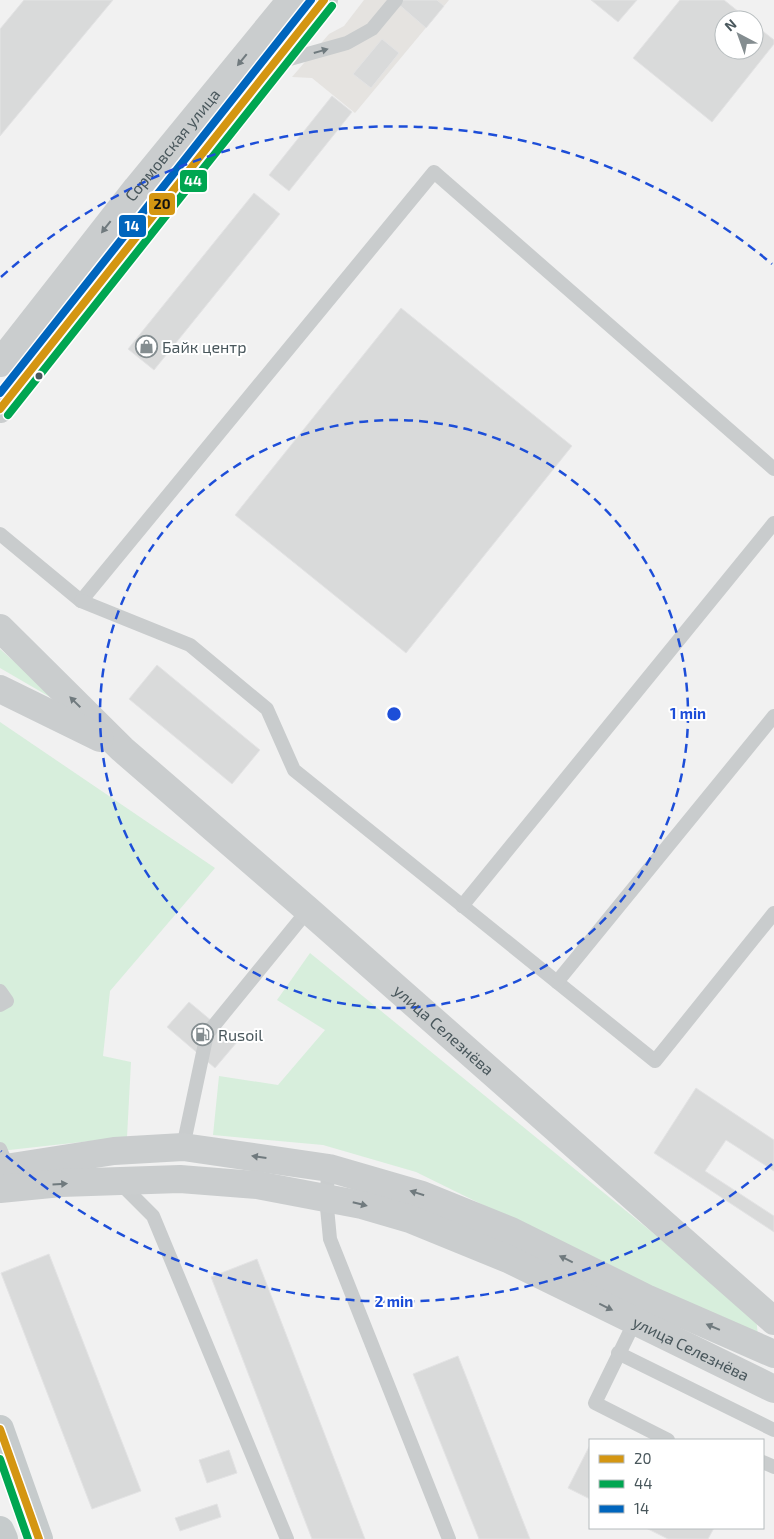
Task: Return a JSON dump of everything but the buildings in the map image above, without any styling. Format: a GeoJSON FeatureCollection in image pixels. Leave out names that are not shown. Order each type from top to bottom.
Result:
{"type":"FeatureCollection","features":[{"type":"Feature","properties":{"kind":"main road","name":"Сормовская улица"},"geometry":{"type":"LineString","coordinates":[[0,363],[137,188],[291,0]]}},
{"type":"Feature","properties":{"kind":"main road","name":"Сормовская улица"},"geometry":{"type":"LineString","coordinates":[[0,409],[324,0]]}},
{"type":"Feature","properties":{"kind":"main road"},"geometry":{"type":"LineString","coordinates":[[0,628],[122,749]]}},
{"type":"Feature","properties":{"kind":"main road"},"geometry":{"type":"LineString","coordinates":[[0,689],[122,749]]}},
{"type":"Feature","properties":{"kind":"main road","name":"улица Селезнёва"},"geometry":{"type":"LineString","coordinates":[[3,1176],[118,1181],[180,1179],[257,1185],[326,1197],[410,1219],[640,1309],[757,1345],[769,1336],[771,1328],[769,1316],[308,910],[122,749]]}},
{"type":"Feature","properties":{"kind":"main road","name":"улица Селезнёва"},"geometry":{"type":"LineString","coordinates":[[3,1176],[114,1151],[183,1147],[328,1168],[422,1194],[511,1232],[774,1389]]}},
{"type":"Feature","properties":{"kind":"main road","name":"улица Селезнёва"},"geometry":{"type":"LineString","coordinates":[[745,1341],[774,1354]]}},
{"type":"Feature","properties":{"kind":"main road"},"geometry":{"type":"LineString","coordinates":[[0,1429],[39,1539]]}},
{"type":"Feature","properties":{"kind":"main road"},"geometry":{"type":"LineString","coordinates":[[0,1530],[4,1539]]}},
{"type":"Feature","properties":{"kind":"lane"},"geometry":{"type":"LineString","coordinates":[[274,63],[347,43],[372,30],[396,0]]}},
{"type":"Feature","properties":{"kind":"lane"},"geometry":{"type":"LineString","coordinates":[[81,601],[434,172],[774,469]]}},
{"type":"Feature","properties":{"kind":"lane"},"geometry":{"type":"LineString","coordinates":[[462,906],[774,523]]}},
{"type":"Feature","properties":{"kind":"lane"},"geometry":{"type":"LineString","coordinates":[[0,534],[81,601],[190,645],[267,709],[294,770],[655,1061],[774,913]]}},
{"type":"Feature","properties":{"kind":"lane"},"geometry":{"type":"LineString","coordinates":[[557,982],[774,716]]}},
{"type":"Feature","properties":{"kind":"lane"},"geometry":{"type":"LineString","coordinates":[[183,1147],[207,1034],[308,910]]}},
{"type":"Feature","properties":{"kind":"lane"},"geometry":{"type":"LineString","coordinates":[[0,990],[7,1001],[0,1005]]}},
{"type":"Feature","properties":{"kind":"lane"},"geometry":{"type":"LineString","coordinates":[[328,1168],[326,1197],[330,1238],[449,1539]]}},
{"type":"Feature","properties":{"kind":"lane"},"geometry":{"type":"LineString","coordinates":[[118,1181],[153,1216],[287,1539]]}},
{"type":"Feature","properties":{"kind":"lane"},"geometry":{"type":"LineString","coordinates":[[640,1309],[595,1403],[666,1439]]}},
{"type":"Feature","properties":{"kind":"lane"},"geometry":{"type":"LineString","coordinates":[[618,1353],[774,1430]]}},
{"type":"Feature","properties":{"kind":"shaded area"},"geometry":{"type":"Polygon","coordinates":[[[364,0],[449,0],[355,113],[312,78],[292,77],[329,34],[344,26],[364,0]]]}},
{"type":"Feature","properties":{"kind":"green space"},"geometry":{"type":"Polygon","coordinates":[[[0,649],[62,704],[0,668],[0,649]]]}},
{"type":"Feature","properties":{"kind":"green space"},"geometry":{"type":"Polygon","coordinates":[[[0,722],[215,868],[110,991],[103,1056],[131,1062],[127,1137],[0,1151],[0,722]]]}},
{"type":"Feature","properties":{"kind":"green space"},"geometry":{"type":"Polygon","coordinates":[[[310,953],[756,1317],[758,1336],[742,1332],[416,1172],[323,1145],[213,1135],[219,1076],[278,1085],[325,1030],[277,1000],[310,953]]]}},
{"type":"Feature","properties":{"kind":"transit line","name":"14"},"geometry":{"type":"LineString","coordinates":[[0,393],[311,0]]}},
{"type":"Feature","properties":{"kind":"transit line","name":"20"},"geometry":{"type":"LineString","coordinates":[[0,409],[324,0]]}},
{"type":"Feature","properties":{"kind":"transit line","name":"44"},"geometry":{"type":"LineString","coordinates":[[8,415],[332,6]]}},
{"type":"Feature","properties":{"kind":"transit line","name":"20"},"geometry":{"type":"LineString","coordinates":[[0,1429],[39,1539]]}},
{"type":"Feature","properties":{"kind":"transit line","name":"44"},"geometry":{"type":"LineString","coordinates":[[0,1459],[28,1539]]}},
{"type":"Feature","properties":{"kind":"place","name":"Байк центр"},"geometry":{"type":"Point","coordinates":[146,347]}},
{"type":"Feature","properties":{"kind":"place","name":"Rusoil"},"geometry":{"type":"Point","coordinates":[202,1035]}}]}
